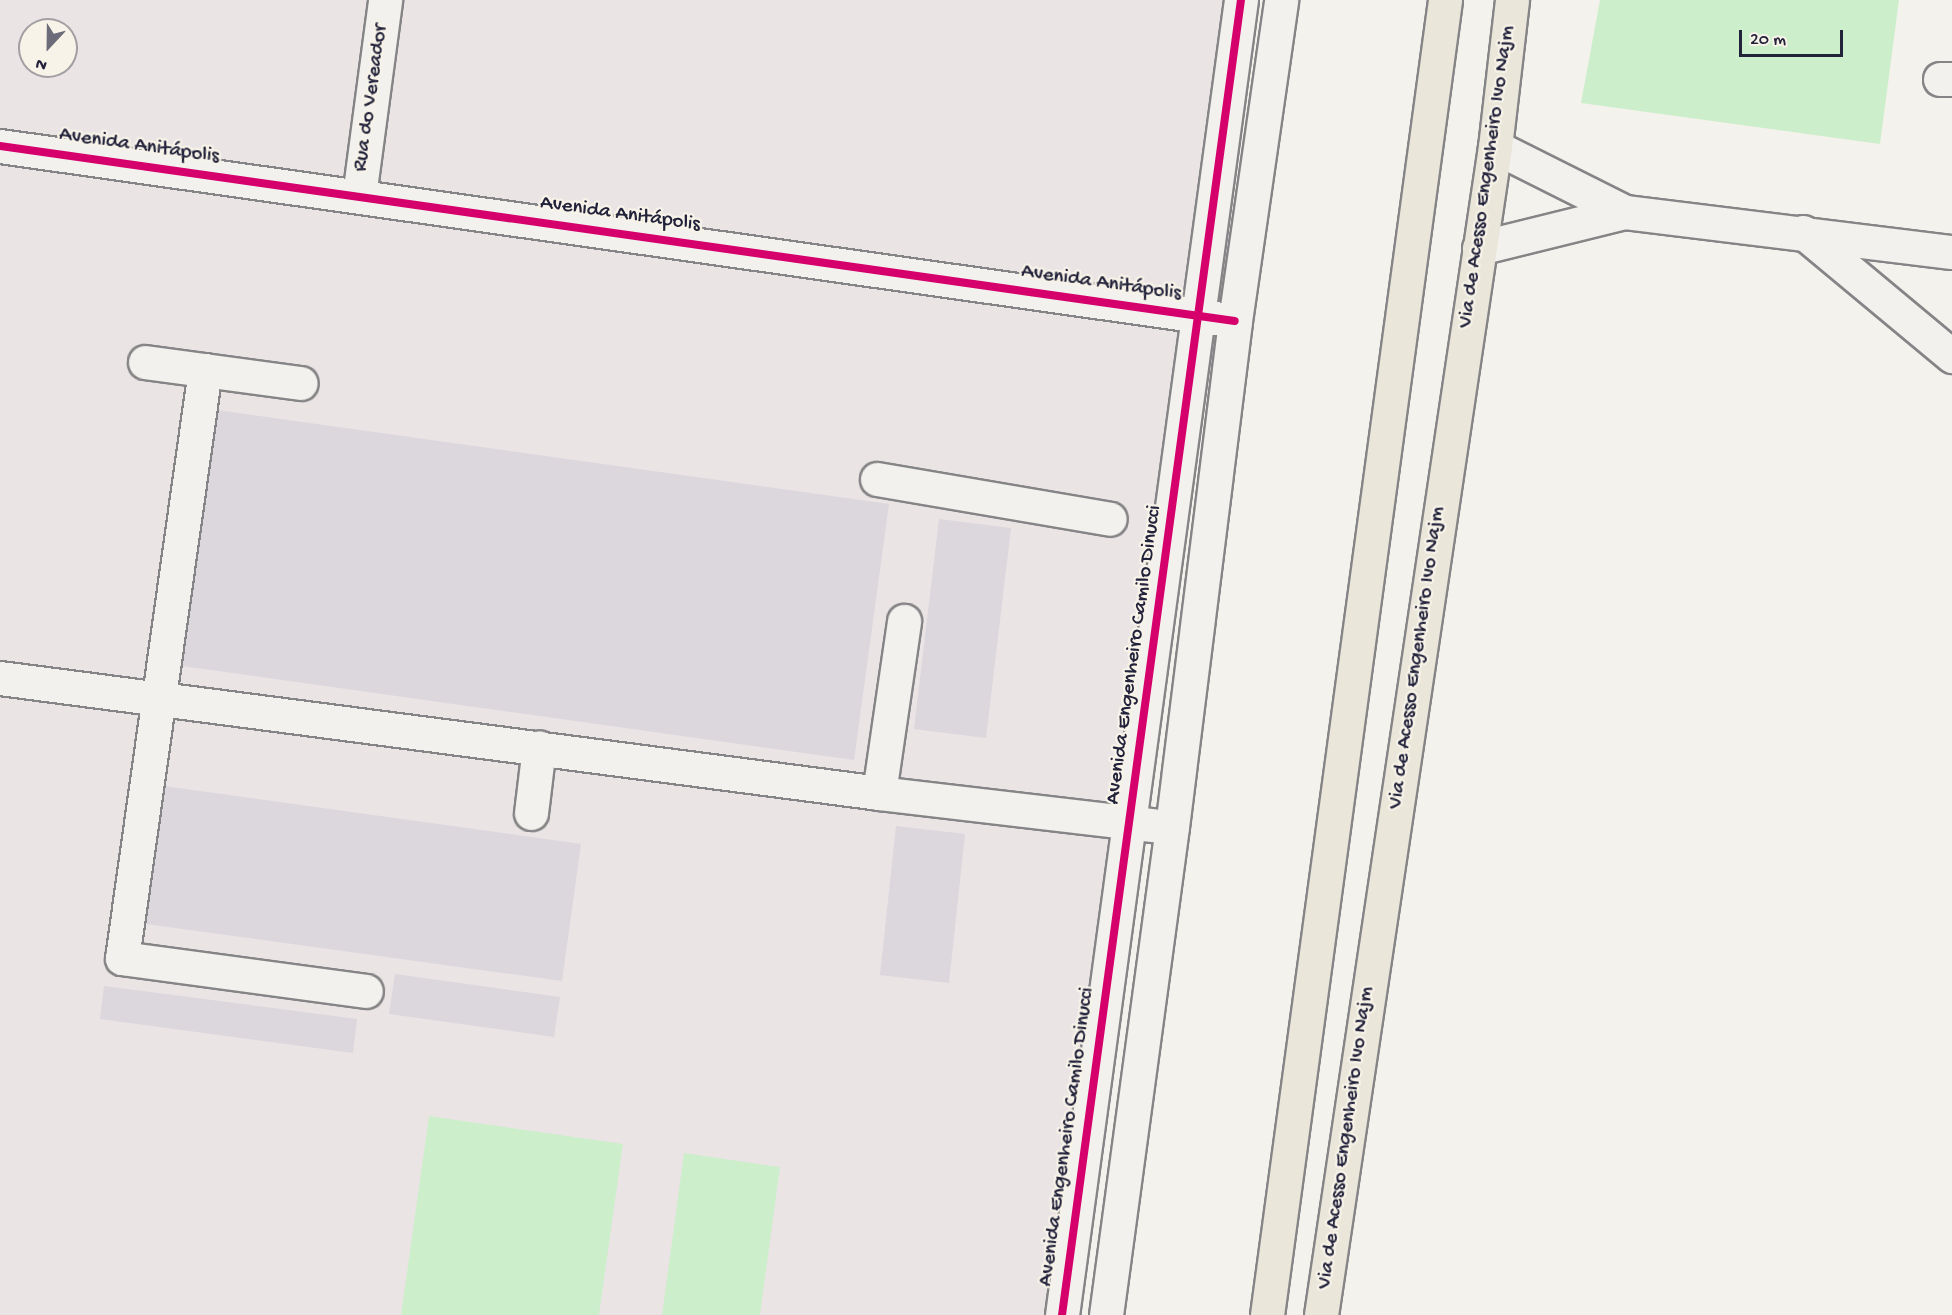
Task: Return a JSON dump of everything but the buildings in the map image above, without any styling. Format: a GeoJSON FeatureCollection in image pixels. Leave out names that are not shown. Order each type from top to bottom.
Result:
{"type":"FeatureCollection","features":[{"type":"Feature","properties":{"kind":"main road"},"geometry":{"type":"LineString","coordinates":[[1267,1315],[1445,0]]}},
{"type":"Feature","properties":{"kind":"main road","name":"Via de Acesso Engenheiro Ivo Najm"},"geometry":{"type":"LineString","coordinates":[[1321,1315],[1495,147],[1512,0]]}},
{"type":"Feature","properties":{"kind":"street","name":"Rua do Vereador"},"geometry":{"type":"LineString","coordinates":[[359,196],[385,0]]}},
{"type":"Feature","properties":{"kind":"street","name":"Avenida Engenheiro Camilo Dinucci"},"geometry":{"type":"LineString","coordinates":[[1062,1315],[1201,316],[1241,0]]}},
{"type":"Feature","properties":{"kind":"street"},"geometry":{"type":"LineString","coordinates":[[1106,1315],[1172,827],[1235,321],[1281,0]]}},
{"type":"Feature","properties":{"kind":"street","name":"Avenida Anitápolis"},"geometry":{"type":"LineString","coordinates":[[0,146],[1235,321]]}},
{"type":"Feature","properties":{"kind":"street"},"geometry":{"type":"LineString","coordinates":[[1495,147],[1625,212],[1952,252]]}},
{"type":"Feature","properties":{"kind":"street"},"geometry":{"type":"LineString","coordinates":[[1479,248],[1625,212]]}},
{"type":"Feature","properties":{"kind":"street"},"geometry":{"type":"LineString","coordinates":[[1803,232],[1952,356]]}},
{"type":"Feature","properties":{"kind":"street"},"geometry":{"type":"LineString","coordinates":[[145,362],[301,383]]}},
{"type":"Feature","properties":{"kind":"street"},"geometry":{"type":"LineString","coordinates":[[205,370],[157,695],[122,958],[366,991]]}},
{"type":"Feature","properties":{"kind":"street"},"geometry":{"type":"LineString","coordinates":[[877,478],[1110,519]]}},
{"type":"Feature","properties":{"kind":"street"},"geometry":{"type":"LineString","coordinates":[[879,793],[904,621]]}},
{"type":"Feature","properties":{"kind":"street"},"geometry":{"type":"LineString","coordinates":[[0,678],[157,695],[879,793],[1172,827]]}},
{"type":"Feature","properties":{"kind":"street"},"geometry":{"type":"LineString","coordinates":[[531,813],[539,747]]}},
{"type":"Feature","properties":{"kind":"shaded area"},"geometry":{"type":"Polygon","coordinates":[[[0,0],[1224,0],[1051,1315],[0,1315],[0,0]]]}},
{"type":"Feature","properties":{"kind":"green space"},"geometry":{"type":"Polygon","coordinates":[[[1600,0],[1899,0],[1880,144],[1581,103],[1600,0]]]}},
{"type":"Feature","properties":{"kind":"green space"},"geometry":{"type":"Polygon","coordinates":[[[429,1116],[623,1144],[599,1315],[401,1315],[429,1116]]]}},
{"type":"Feature","properties":{"kind":"green space"},"geometry":{"type":"Polygon","coordinates":[[[684,1153],[780,1167],[760,1315],[662,1315],[684,1153]]]}},
{"type":"Feature","properties":{"kind":"cycle path"},"geometry":{"type":"LineString","coordinates":[[1062,1315],[1241,0]]}},
{"type":"Feature","properties":{"kind":"cycle path"},"geometry":{"type":"LineString","coordinates":[[0,146],[1235,321]]}}]}
